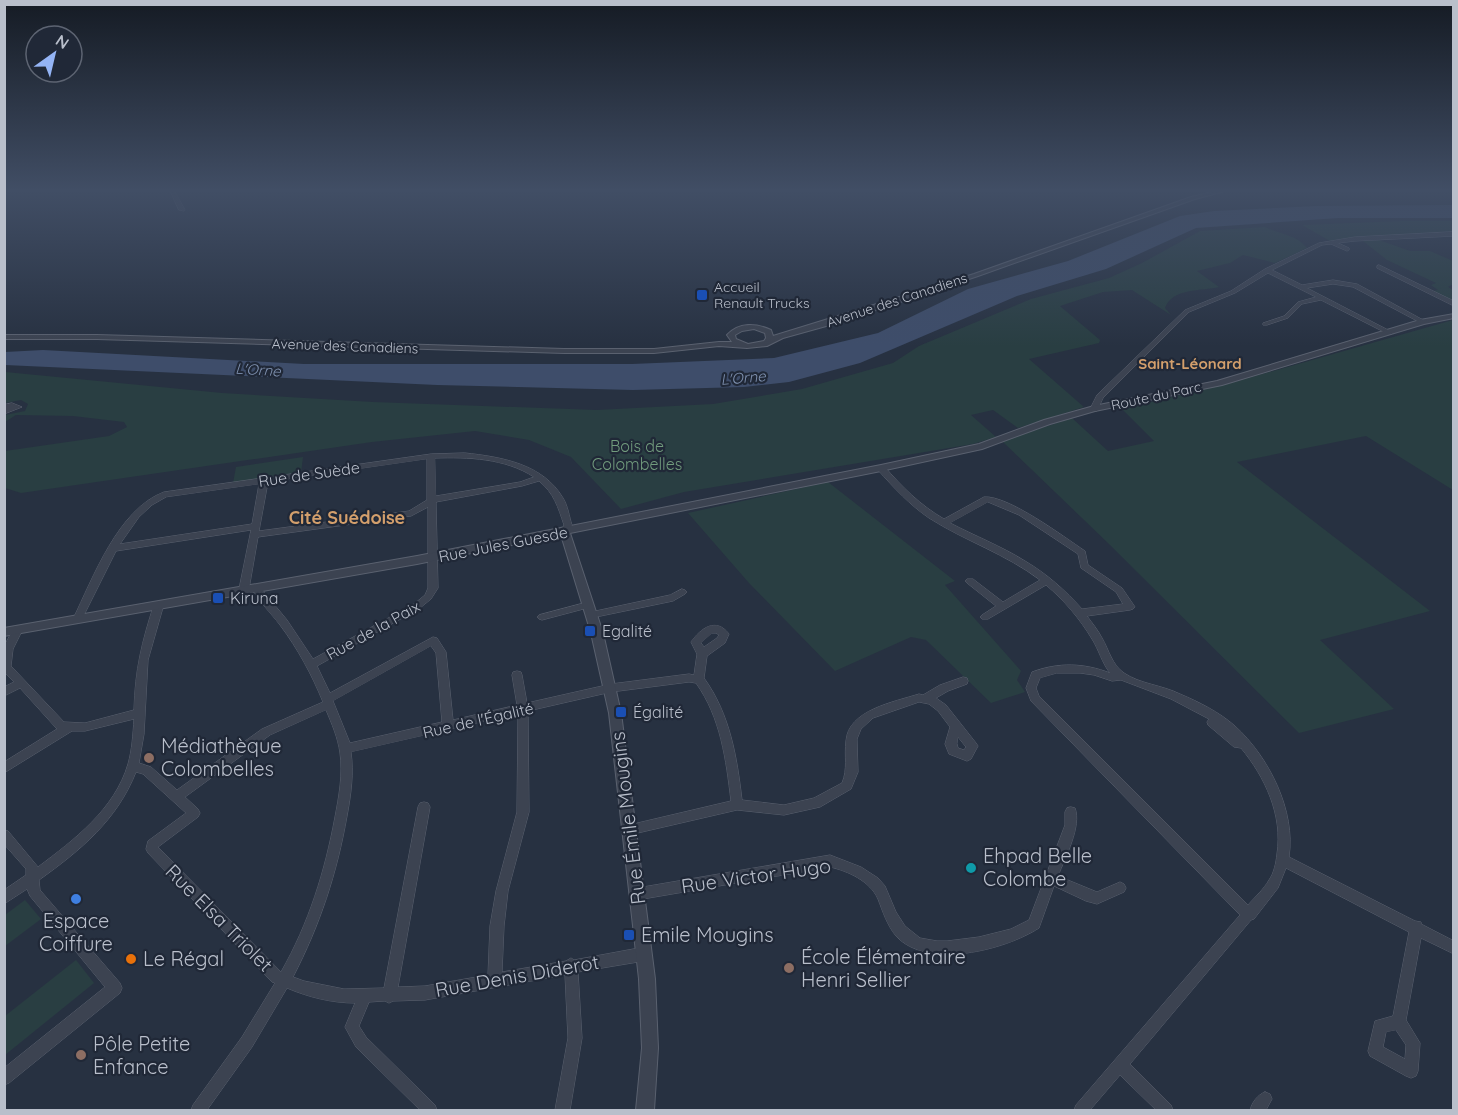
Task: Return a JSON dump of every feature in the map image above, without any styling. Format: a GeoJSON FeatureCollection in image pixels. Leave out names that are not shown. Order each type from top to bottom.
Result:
{"type":"FeatureCollection","features":[{"type":"Feature","properties":{"kind":"street","name":"Avenue des Canadiens"},"geometry":{"type":"LineString","coordinates":[[4,338],[87,337],[564,351],[753,346],[976,275],[1069,242]]}},
{"type":"Feature","properties":{"kind":"street"},"geometry":{"type":"LineString","coordinates":[[1331,242],[1347,249]]}},
{"type":"Feature","properties":{"kind":"street"},"geometry":{"type":"LineString","coordinates":[[1094,410],[1100,397],[1186,310],[1233,292],[1267,270],[1331,242]]}},
{"type":"Feature","properties":{"kind":"street"},"geometry":{"type":"LineString","coordinates":[[1379,267],[1454,304]]}},
{"type":"Feature","properties":{"kind":"street"},"geometry":{"type":"LineString","coordinates":[[1267,270],[1390,333]]}},
{"type":"Feature","properties":{"kind":"street"},"geometry":{"type":"LineString","coordinates":[[1302,287],[1333,282],[1355,285],[1423,322]]}},
{"type":"Feature","properties":{"kind":"street"},"geometry":{"type":"LineString","coordinates":[[1265,324],[1286,317],[1300,303],[1321,298]]}},
{"type":"Feature","properties":{"kind":"street","name":"Route du Parc"},"geometry":{"type":"LineString","coordinates":[[997,440],[1094,410],[1219,383],[1423,322],[1454,316]]}},
{"type":"Feature","properties":{"kind":"street","name":"Avenue des Canadiens"},"geometry":{"type":"LineString","coordinates":[[685,348],[731,335],[735,330],[745,327],[806,328]]}},
{"type":"Feature","properties":{"kind":"street"},"geometry":{"type":"LineString","coordinates":[[764,329],[770,335],[768,341]]}},
{"type":"Feature","properties":{"kind":"street"},"geometry":{"type":"LineString","coordinates":[[731,335],[733,340],[741,345]]}},
{"type":"Feature","properties":{"kind":"street","name":"Rue Jules Guesde"},"geometry":{"type":"LineString","coordinates":[[4,632],[431,558],[880,468],[982,446],[997,440]]}},
{"type":"Feature","properties":{"kind":"street","name":"Rue de Suède"},"geometry":{"type":"LineString","coordinates":[[78,619],[114,548],[135,516],[151,500],[164,495],[431,456],[457,455],[492,458],[539,478],[560,498],[568,525],[565,532]]}},
{"type":"Feature","properties":{"kind":"street"},"geometry":{"type":"LineString","coordinates":[[431,456],[429,505],[431,558]]}},
{"type":"Feature","properties":{"kind":"street"},"geometry":{"type":"LineString","coordinates":[[880,468],[900,491],[943,523],[997,548],[1047,580],[1079,613],[1113,669],[1122,676],[1173,694],[1198,708],[1248,751],[1271,786],[1279,806],[1286,840],[1284,861],[1274,884],[1081,1110]]}},
{"type":"Feature","properties":{"kind":"street"},"geometry":{"type":"LineString","coordinates":[[114,548],[411,513],[429,505],[435,499],[539,478]]}},
{"type":"Feature","properties":{"kind":"street"},"geometry":{"type":"LineString","coordinates":[[244,589],[264,481]]}},
{"type":"Feature","properties":{"kind":"street"},"geometry":{"type":"LineString","coordinates":[[943,523],[987,499],[994,499],[1011,511],[1022,513],[1082,553],[1084,566],[1119,590],[1130,607],[1079,613]]}},
{"type":"Feature","properties":{"kind":"street","name":"Rue Émile Mougins"},"geometry":{"type":"LineString","coordinates":[[565,532],[611,688],[637,894],[650,1022],[645,1110]]}},
{"type":"Feature","properties":{"kind":"street","name":"Rue de la Paix"},"geometry":{"type":"LineString","coordinates":[[312,664],[417,606],[428,597],[433,588],[431,558]]}},
{"type":"Feature","properties":{"kind":"street"},"geometry":{"type":"LineString","coordinates":[[985,617],[1001,605],[1047,580]]}},
{"type":"Feature","properties":{"kind":"street"},"geometry":{"type":"LineString","coordinates":[[970,581],[1001,605]]}},
{"type":"Feature","properties":{"kind":"street"},"geometry":{"type":"LineString","coordinates":[[198,1110],[285,981],[307,937],[338,846],[345,784],[345,749],[312,664],[292,630],[257,588]]}},
{"type":"Feature","properties":{"kind":"street"},"geometry":{"type":"LineString","coordinates":[[542,617],[673,597],[682,592]]}},
{"type":"Feature","properties":{"kind":"street"},"geometry":{"type":"LineString","coordinates":[[4,898],[79,840],[109,809],[133,766],[140,713],[143,659],[159,604]]}},
{"type":"Feature","properties":{"kind":"street"},"geometry":{"type":"LineString","coordinates":[[18,629],[8,649],[6,667],[61,726],[85,727],[140,713]]}},
{"type":"Feature","properties":{"kind":"street"},"geometry":{"type":"LineString","coordinates":[[133,766],[147,770],[177,797],[266,732],[328,702],[433,641],[441,652],[448,726]]}},
{"type":"Feature","properties":{"kind":"street"},"geometry":{"type":"LineString","coordinates":[[702,654],[699,679],[706,688],[726,740],[737,806]]}},
{"type":"Feature","properties":{"kind":"street"},"geometry":{"type":"LineString","coordinates":[[1095,671],[1108,659]]}},
{"type":"Feature","properties":{"kind":"street"},"geometry":{"type":"LineString","coordinates":[[1122,676],[1116,678],[1095,671],[1065,669],[1043,671],[1036,675],[1031,688],[1035,698],[1249,915]]}},
{"type":"Feature","properties":{"kind":"street"},"geometry":{"type":"LineString","coordinates":[[495,979],[496,926],[502,891],[523,812],[522,709],[517,675]]}},
{"type":"Feature","properties":{"kind":"street","name":"Rue de l'Égalité"},"geometry":{"type":"LineString","coordinates":[[345,749],[611,688],[689,678],[699,679]]}},
{"type":"Feature","properties":{"kind":"street"},"geometry":{"type":"LineString","coordinates":[[629,830],[737,806],[784,810],[816,803],[847,786],[852,772],[851,738],[857,726],[877,712],[902,702],[926,699],[944,688],[963,681]]}},
{"type":"Feature","properties":{"kind":"street"},"geometry":{"type":"LineString","coordinates":[[4,692],[20,684]]}},
{"type":"Feature","properties":{"kind":"street"},"geometry":{"type":"LineString","coordinates":[[926,699],[942,708],[956,726]]}},
{"type":"Feature","properties":{"kind":"street"},"geometry":{"type":"LineString","coordinates":[[4,768],[68,728]]}},
{"type":"Feature","properties":{"kind":"street","name":"Rue Elsa Triolet"},"geometry":{"type":"LineString","coordinates":[[177,797],[194,813],[152,845],[155,853],[269,970],[285,981]]}},
{"type":"Feature","properties":{"kind":"street"},"geometry":{"type":"LineString","coordinates":[[389,996],[424,807]]}},
{"type":"Feature","properties":{"kind":"street","name":"Rue Victor Hugo"},"geometry":{"type":"LineString","coordinates":[[637,894],[830,861],[840,863],[873,881],[903,933],[918,944],[939,950],[1021,934],[1034,924],[1071,825],[1071,812]]}},
{"type":"Feature","properties":{"kind":"street"},"geometry":{"type":"LineString","coordinates":[[4,835],[32,867],[34,892],[115,987],[4,1078]]}},
{"type":"Feature","properties":{"kind":"street"},"geometry":{"type":"LineString","coordinates":[[1284,861],[1454,948]]}},
{"type":"Feature","properties":{"kind":"street"},"geometry":{"type":"LineString","coordinates":[[1052,879],[1097,898],[1120,888]]}},
{"type":"Feature","properties":{"kind":"street"},"geometry":{"type":"LineString","coordinates":[[1399,1022],[1416,927]]}},
{"type":"Feature","properties":{"kind":"street","name":"Rue Denis Diderot"},"geometry":{"type":"LineString","coordinates":[[285,981],[336,995],[389,996],[424,993],[644,954]]}},
{"type":"Feature","properties":{"kind":"street"},"geometry":{"type":"LineString","coordinates":[[563,1110],[574,1038],[572,965]]}},
{"type":"Feature","properties":{"kind":"street"},"geometry":{"type":"LineString","coordinates":[[364,997],[352,1027],[361,1042],[430,1110]]}},
{"type":"Feature","properties":{"kind":"street"},"geometry":{"type":"LineString","coordinates":[[1120,1066],[1166,1110]]}},
{"type":"Feature","properties":{"kind":"green space","name":"Bois de Colombelles"},"geometry":{"type":"Polygon","coordinates":[[[1180,242],[1301,242],[1307,248],[1275,263],[1243,255],[1230,263],[1197,271],[1219,287],[1188,292],[1174,297],[1165,308],[1171,315],[1132,290],[1103,292],[1060,306],[1100,340],[1099,343],[1029,359],[1084,407],[1018,428],[993,410],[971,415],[996,437],[973,444],[684,492],[621,509],[571,457],[529,440],[475,431],[372,442],[21,493],[5,488],[5,451],[109,436],[127,427],[124,422],[73,416],[16,415],[5,422],[5,415],[25,411],[28,404],[21,400],[5,403],[5,372],[222,393],[373,402],[597,410],[713,404],[802,389],[893,363],[919,346],[1031,299],[1109,278],[1180,242]]]}},
{"type":"Feature","properties":{"kind":"green space"},"geometry":{"type":"Polygon","coordinates":[[[1364,242],[1385,242],[1410,251],[1430,251],[1453,261],[1453,284],[1448,287],[1453,290],[1453,302],[1432,291],[1438,290],[1431,285],[1436,283],[1387,260],[1364,242]]]}},
{"type":"Feature","properties":{"kind":"green space"},"geometry":{"type":"Polygon","coordinates":[[[1453,320],[1453,490],[1366,436],[1237,462],[1430,611],[1320,640],[1394,709],[1299,733],[1002,441],[1072,418],[1108,451],[1154,441],[1122,409],[1238,381],[1453,320]]]}},
{"type":"Feature","properties":{"kind":"green space"},"geometry":{"type":"Polygon","coordinates":[[[303,457],[301,473],[233,483],[236,467],[303,457]]]}},
{"type":"Feature","properties":{"kind":"green space"},"geometry":{"type":"Polygon","coordinates":[[[828,482],[955,581],[945,585],[1021,671],[1017,680],[1025,692],[991,703],[926,640],[911,637],[835,671],[749,583],[688,513],[828,482]]]}},
{"type":"Feature","properties":{"kind":"green space"},"geometry":{"type":"Polygon","coordinates":[[[25,900],[41,919],[5,946],[5,915],[25,900]]]}},
{"type":"Feature","properties":{"kind":"green space"},"geometry":{"type":"Polygon","coordinates":[[[76,960],[94,983],[5,1055],[5,1016],[76,960]]]}},
{"type":"Feature","properties":{"kind":"water","name":"L'Orne"},"geometry":{"type":"Polygon","coordinates":[[[1115,242],[1165,242],[1106,269],[1017,296],[860,363],[789,382],[744,387],[633,390],[437,385],[5,365],[5,352],[43,350],[304,364],[632,364],[774,358],[878,333],[968,289],[1068,261],[1115,242]]]}},
{"type":"Feature","properties":{"kind":"place","name":"Accueil Renault Trucks"},"geometry":{"type":"Point","coordinates":[702,295]}},
{"type":"Feature","properties":{"kind":"place","name":"Kiruna"},"geometry":{"type":"Point","coordinates":[218,598]}},
{"type":"Feature","properties":{"kind":"place","name":"Egalité"},"geometry":{"type":"Point","coordinates":[590,631]}},
{"type":"Feature","properties":{"kind":"place","name":"Égalité"},"geometry":{"type":"Point","coordinates":[621,712]}},
{"type":"Feature","properties":{"kind":"place","name":"Médiathèque Colombelles"},"geometry":{"type":"Point","coordinates":[149,758]}},
{"type":"Feature","properties":{"kind":"place","name":"Ehpad Belle Colombe"},"geometry":{"type":"Point","coordinates":[971,868]}},
{"type":"Feature","properties":{"kind":"place","name":"Espace Coiffure"},"geometry":{"type":"Point","coordinates":[76,899]}},
{"type":"Feature","properties":{"kind":"place","name":"Emile Mougins"},"geometry":{"type":"Point","coordinates":[629,935]}},
{"type":"Feature","properties":{"kind":"place","name":"Le Régal"},"geometry":{"type":"Point","coordinates":[131,959]}},
{"type":"Feature","properties":{"kind":"place","name":"École Élémentaire Henri Sellier"},"geometry":{"type":"Point","coordinates":[789,968]}},
{"type":"Feature","properties":{"kind":"place","name":"Pôle Petite Enfance"},"geometry":{"type":"Point","coordinates":[81,1055]}},
{"type":"Feature","properties":{"kind":"district","name":"Saint-Léonard"},"geometry":{"type":"Point","coordinates":[1190,364]}},
{"type":"Feature","properties":{"kind":"district","name":"Cité Suédoise"},"geometry":{"type":"Point","coordinates":[347,518]}}]}
